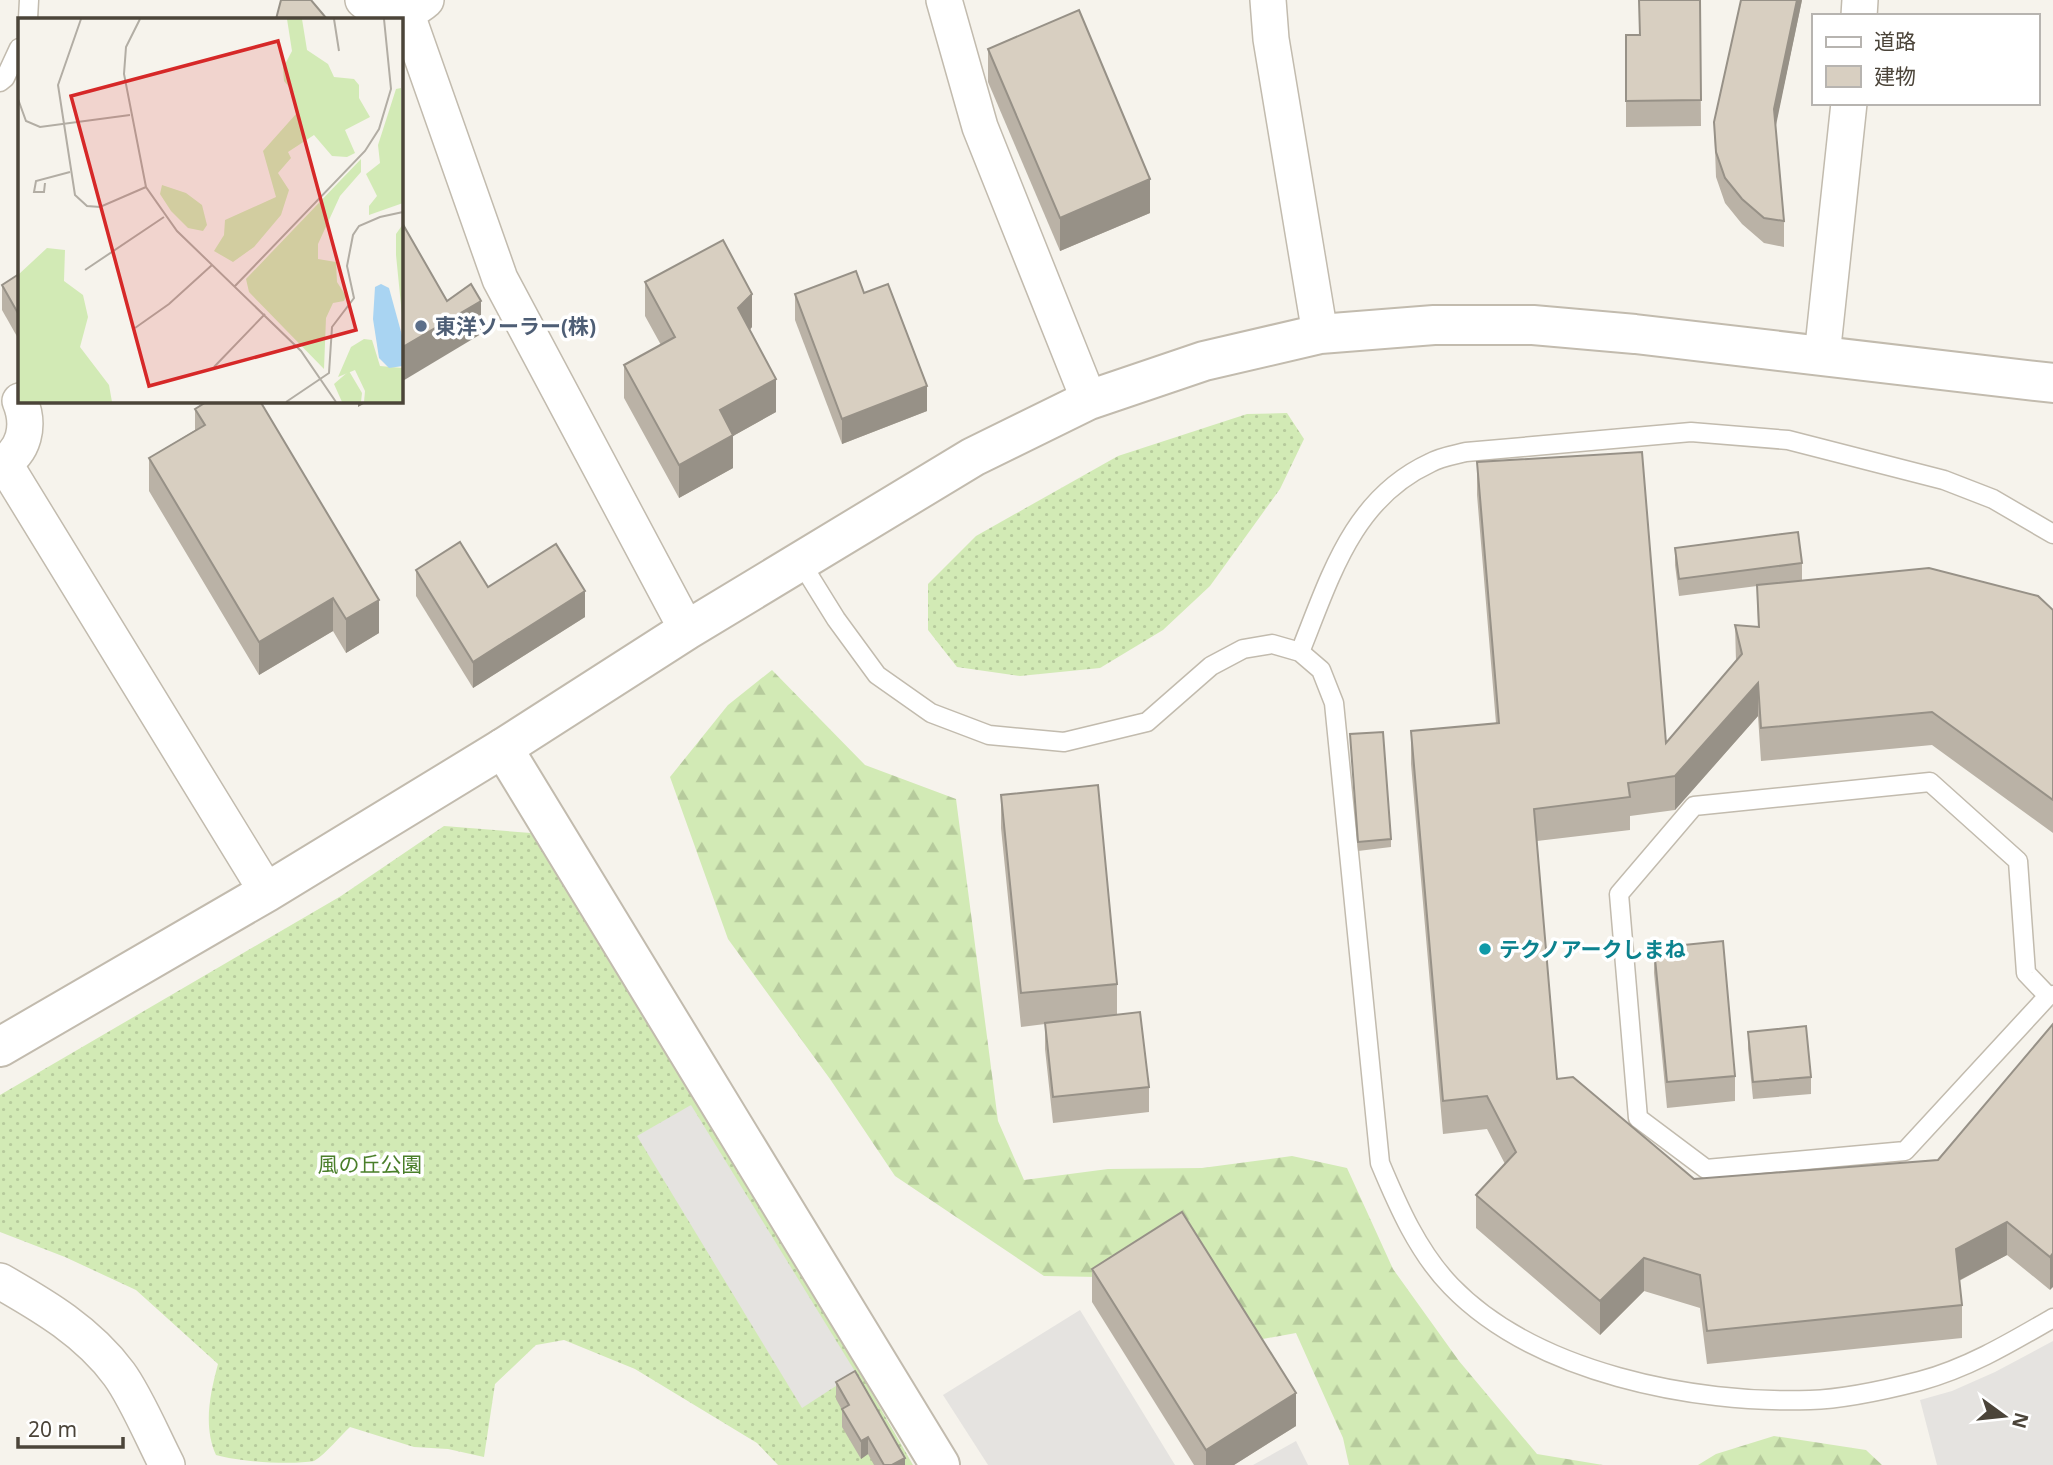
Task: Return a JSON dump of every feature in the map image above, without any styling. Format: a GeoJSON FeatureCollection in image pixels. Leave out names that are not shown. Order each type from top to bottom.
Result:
{"type":"FeatureCollection","features":[{"type":"Feature","properties":{"kind":"street"},"geometry":{"type":"LineString","coordinates":[[363,0],[382,11],[416,6],[500,279],[687,630]]}},
{"type":"Feature","properties":{"kind":"street"},"geometry":{"type":"LineString","coordinates":[[944,0],[980,127],[1089,400]]}},
{"type":"Feature","properties":{"kind":"street"},"geometry":{"type":"LineString","coordinates":[[1268,0],[1271,39],[1320,334]]}},
{"type":"Feature","properties":{"kind":"street"},"geometry":{"type":"LineString","coordinates":[[1822,356],[1849,105]]}},
{"type":"Feature","properties":{"kind":"street"},"geometry":{"type":"LineString","coordinates":[[0,1047],[267,892],[503,748],[687,630],[974,457],[1089,400],[1204,361],[1320,334],[1434,325],[1534,325],[1635,334],[2053,383]]}},
{"type":"Feature","properties":{"kind":"street"},"geometry":{"type":"LineString","coordinates":[[0,382],[18,399]]}},
{"type":"Feature","properties":{"kind":"street"},"geometry":{"type":"LineString","coordinates":[[20,402],[26,425],[23,440],[15,453],[2,464],[267,892]]}},
{"type":"Feature","properties":{"kind":"street"},"geometry":{"type":"LineString","coordinates":[[503,748],[940,1465]]}},
{"type":"Feature","properties":{"kind":"street"},"geometry":{"type":"LineString","coordinates":[[0,1281],[61,1317],[103,1355],[120,1375],[167,1465]]}},
{"type":"Feature","properties":{"kind":"lane"},"geometry":{"type":"LineString","coordinates":[[28,18],[29,0]]}},
{"type":"Feature","properties":{"kind":"lane"},"geometry":{"type":"LineString","coordinates":[[0,82],[5,78],[18,50]]}},
{"type":"Feature","properties":{"kind":"lane"},"geometry":{"type":"LineString","coordinates":[[1300,652],[1341,551],[1378,499],[1404,476],[1432,461],[1465,452],[1691,432],[1788,440],[1944,480],[1993,499],[2053,534]]}},
{"type":"Feature","properties":{"kind":"lane"},"geometry":{"type":"LineString","coordinates":[[800,561],[836,619],[877,675],[931,713],[989,735],[1064,742],[1147,722],[1211,666],[1243,649],[1272,644],[1300,652],[1321,670],[1334,703],[1380,1163],[1398,1207],[1418,1242],[1451,1286],[1514,1335],[1559,1357],[1606,1373],[1707,1396],[1813,1400],[1874,1392],[1922,1381],[1986,1357],[2053,1318]]}},
{"type":"Feature","properties":{"kind":"lane"},"geometry":{"type":"LineString","coordinates":[[1930,782],[2018,861],[2026,974],[2050,995],[1905,1152],[1706,1168],[1638,1118],[1619,894],[1694,806],[1930,782]]}},
{"type":"Feature","properties":{"kind":"green space"},"geometry":{"type":"Polygon","coordinates":[[[1287,413],[1304,439],[1280,489],[1210,586],[1163,630],[1100,668],[1020,676],[957,667],[928,630],[928,584],[976,536],[1118,456],[1247,414],[1287,413]]]}},
{"type":"Feature","properties":{"kind":"green space"},"geometry":{"type":"Polygon","coordinates":[[[772,670],[865,765],[956,799],[998,1121],[1024,1180],[1108,1169],[1202,1168],[1292,1156],[1347,1168],[1393,1269],[1459,1361],[1537,1454],[1603,1465],[1349,1465],[1343,1438],[1296,1333],[1252,1341],[1099,1277],[1044,1276],[895,1176],[830,1079],[728,939],[670,777],[728,705],[772,670]]]}},
{"type":"Feature","properties":{"kind":"green space","name":"風の丘公園"},"geometry":{"type":"Polygon","coordinates":[[[444,826],[531,833],[862,1376],[913,1465],[778,1465],[757,1443],[635,1369],[564,1340],[536,1345],[495,1384],[484,1457],[448,1449],[414,1447],[350,1427],[314,1461],[266,1462],[216,1455],[209,1421],[210,1398],[218,1364],[136,1290],[65,1257],[0,1232],[0,1095],[341,896],[444,826]]]}},
{"type":"Feature","properties":{"kind":"green space"},"geometry":{"type":"Polygon","coordinates":[[[1774,1436],[1866,1450],[1882,1465],[1698,1465],[1716,1454],[1774,1436]]]}},
{"type":"Feature","properties":{"kind":"shaded area"},"geometry":{"type":"Polygon","coordinates":[[[691,1105],[856,1373],[802,1408],[637,1136],[691,1105]]]}},
{"type":"Feature","properties":{"kind":"shaded area"},"geometry":{"type":"Polygon","coordinates":[[[1080,1310],[1175,1465],[988,1465],[943,1395],[1080,1310]]]}},
{"type":"Feature","properties":{"kind":"shaded area"},"geometry":{"type":"Polygon","coordinates":[[[2053,1341],[2053,1465],[1937,1465],[1920,1400],[1952,1391],[1995,1372],[2053,1341]]]}},
{"type":"Feature","properties":{"kind":"shaded area"},"geometry":{"type":"Polygon","coordinates":[[[1296,1441],[1308,1465],[1253,1465],[1296,1441]]]}},
{"type":"Feature","properties":{"kind":"building"},"geometry":{"type":"Polygon","coordinates":[[[281,0],[311,0],[326,18],[276,18],[281,0]]]}},
{"type":"Feature","properties":{"kind":"building"},"geometry":{"type":"Polygon","coordinates":[[[1639,0],[1700,0],[1701,100],[1626,101],[1626,35],[1640,35],[1639,0]]]}},
{"type":"Feature","properties":{"kind":"building"},"geometry":{"type":"Polygon","coordinates":[[[1741,0],[1797,0],[1774,109],[1784,221],[1764,218],[1742,199],[1725,178],[1716,152],[1714,122],[1741,0]]]}},
{"type":"Feature","properties":{"kind":"building"},"geometry":{"type":"Polygon","coordinates":[[[1079,10],[1150,179],[1060,218],[988,49],[1079,10]]]}},
{"type":"Feature","properties":{"kind":"building"},"geometry":{"type":"Polygon","coordinates":[[[402,223],[447,301],[471,284],[481,301],[402,347],[402,223]]]}},
{"type":"Feature","properties":{"kind":"building"},"geometry":{"type":"Polygon","coordinates":[[[723,240],[752,294],[738,308],[776,379],[720,410],[733,435],[679,465],[624,365],[675,337],[645,282],[723,240]]]}},
{"type":"Feature","properties":{"kind":"building"},"geometry":{"type":"Polygon","coordinates":[[[856,271],[864,293],[888,284],[927,386],[842,419],[795,294],[856,271]]]}},
{"type":"Feature","properties":{"kind":"building"},"geometry":{"type":"Polygon","coordinates":[[[18,275],[18,313],[2,285],[18,275]]]}},
{"type":"Feature","properties":{"kind":"building"},"geometry":{"type":"Polygon","coordinates":[[[206,402],[261,402],[379,600],[346,619],[333,598],[259,642],[149,458],[205,425],[195,409],[206,402]]]}},
{"type":"Feature","properties":{"kind":"building","name":"テクノアークしまね"},"geometry":{"type":"Polygon","coordinates":[[[1642,452],[1666,743],[1742,654],[1735,625],[1759,627],[1757,585],[1929,568],[2038,596],[2053,610],[2053,800],[1932,712],[1761,728],[1758,683],[1675,776],[1628,783],[1630,797],[1534,809],[1557,1079],[1573,1077],[1694,1179],[1938,1160],[2053,1024],[2053,1253],[2050,1257],[2007,1222],[1956,1249],[1962,1305],[1707,1331],[1700,1275],[1644,1258],[1600,1301],[1476,1195],[1516,1152],[1487,1096],[1443,1101],[1411,731],[1499,723],[1477,462],[1642,452]]]}},
{"type":"Feature","properties":{"kind":"building"},"geometry":{"type":"Polygon","coordinates":[[[1798,532],[1802,563],[1679,579],[1675,548],[1798,532]]]}},
{"type":"Feature","properties":{"kind":"building"},"geometry":{"type":"Polygon","coordinates":[[[460,542],[488,587],[556,544],[585,591],[473,662],[416,570],[460,542]]]}},
{"type":"Feature","properties":{"kind":"building"},"geometry":{"type":"Polygon","coordinates":[[[1383,732],[1391,839],[1358,842],[1350,734],[1383,732]]]}},
{"type":"Feature","properties":{"kind":"building"},"geometry":{"type":"Polygon","coordinates":[[[1098,785],[1117,984],[1021,993],[1001,795],[1098,785]]]}},
{"type":"Feature","properties":{"kind":"building"},"geometry":{"type":"Polygon","coordinates":[[[1723,941],[1735,1076],[1667,1082],[1654,948],[1723,941]]]}},
{"type":"Feature","properties":{"kind":"building"},"geometry":{"type":"Polygon","coordinates":[[[1140,1012],[1149,1087],[1053,1097],[1045,1023],[1140,1012]]]}},
{"type":"Feature","properties":{"kind":"building"},"geometry":{"type":"Polygon","coordinates":[[[1806,1026],[1811,1077],[1753,1082],[1748,1032],[1806,1026]]]}},
{"type":"Feature","properties":{"kind":"building"},"geometry":{"type":"Polygon","coordinates":[[[1182,1212],[1296,1393],[1206,1450],[1092,1269],[1182,1212]]]}},
{"type":"Feature","properties":{"kind":"building"},"geometry":{"type":"Polygon","coordinates":[[[855,1371],[905,1458],[892,1465],[884,1465],[868,1437],[861,1441],[842,1409],[849,1405],[836,1382],[855,1371]]]}},
{"type":"Feature","properties":{"kind":"place","name":"東洋ソーラー(株)"},"geometry":{"type":"Point","coordinates":[421,326]}},
{"type":"Feature","properties":{"kind":"place","name":"テクノアークしまね"},"geometry":{"type":"Point","coordinates":[1485,949]}}]}
